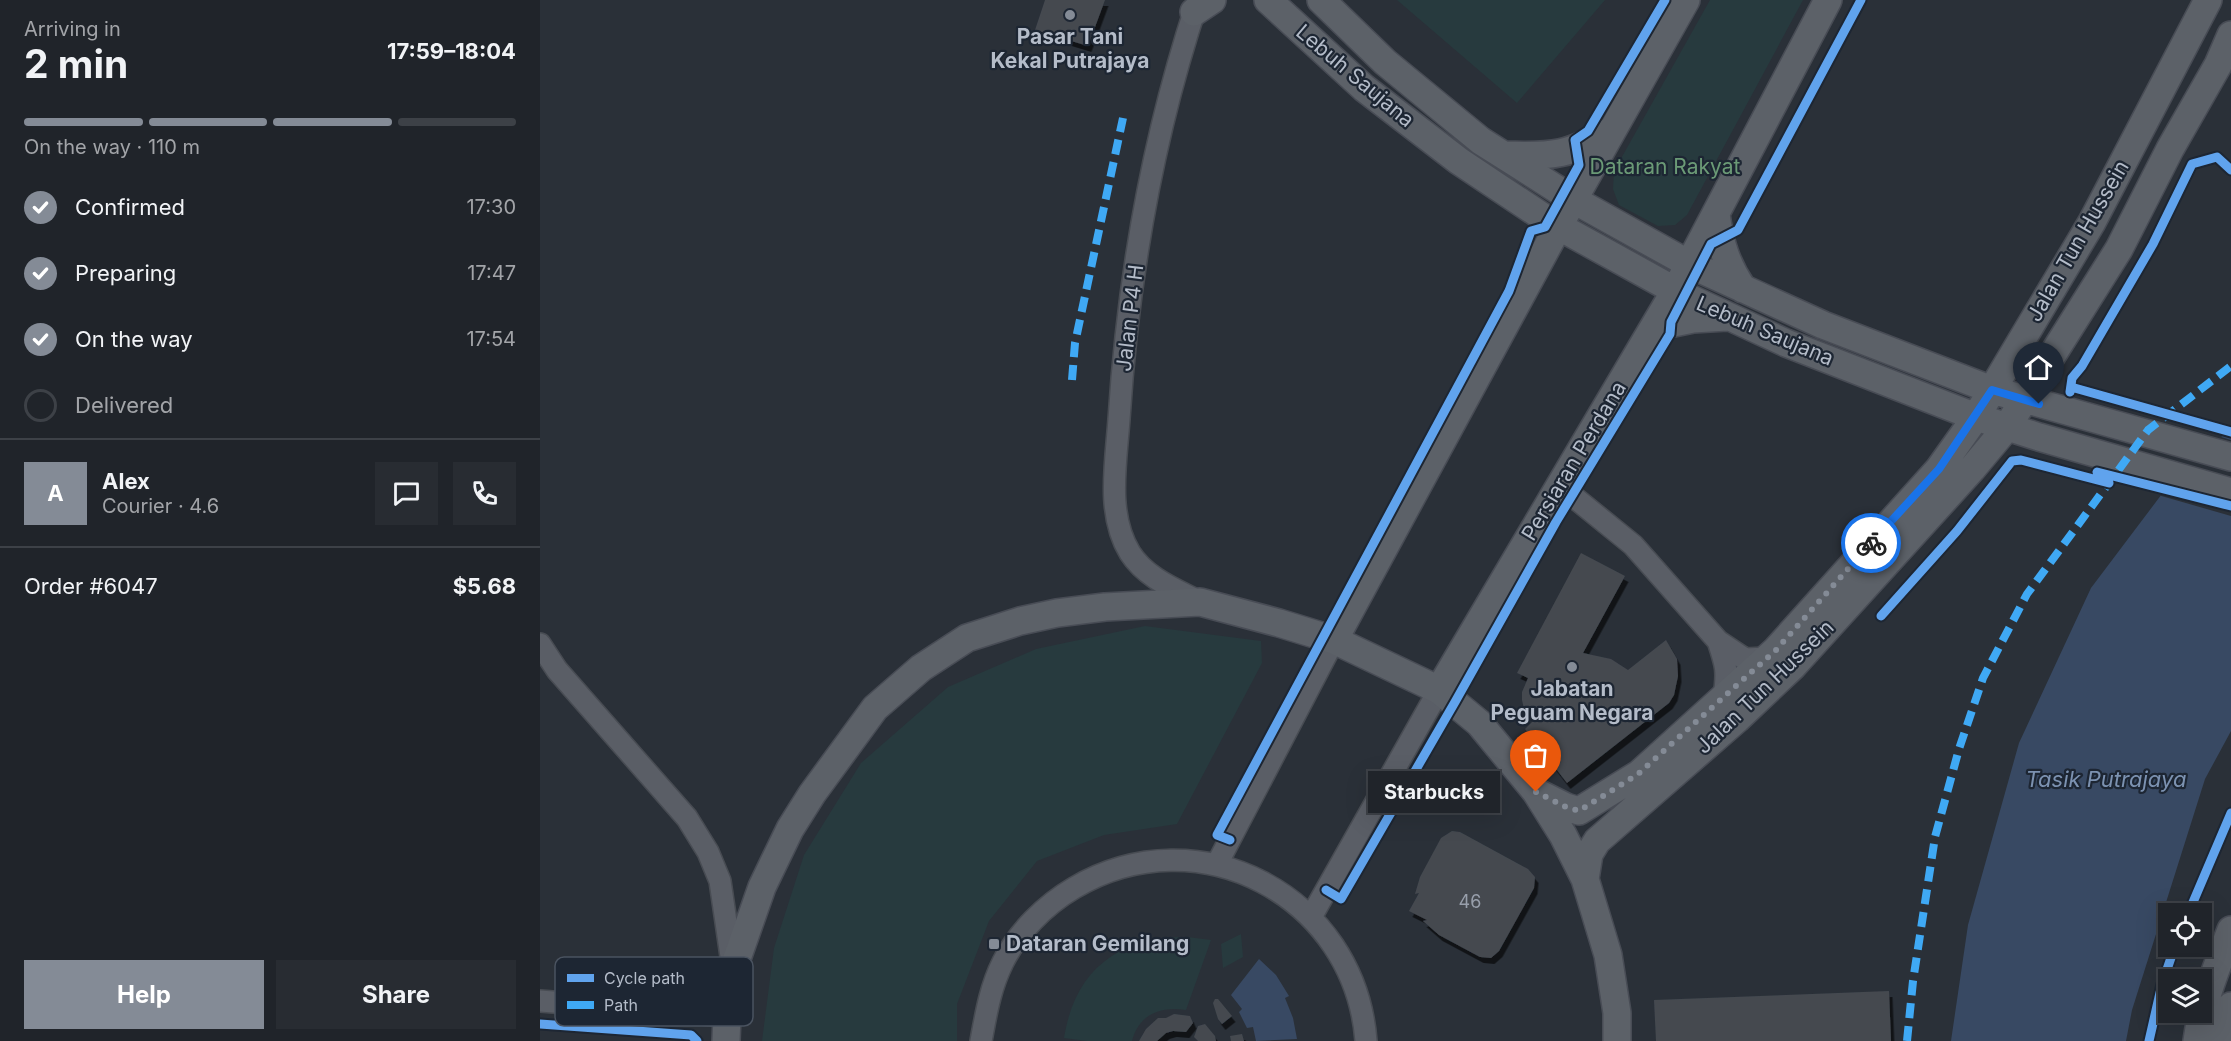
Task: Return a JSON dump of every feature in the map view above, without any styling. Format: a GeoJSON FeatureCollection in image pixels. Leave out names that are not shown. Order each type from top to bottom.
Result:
{"type":"FeatureCollection","features":[{"type":"Feature","properties":{"kind":"main road","name":"Lebuh Saujana"},"geometry":{"type":"LineString","coordinates":[[1268,0],[1364,88],[1459,161],[1558,226],[1675,291],[1786,343],[1976,417],[2231,492]]}},
{"type":"Feature","properties":{"kind":"main road","name":"Lebuh Saujana"},"geometry":{"type":"LineString","coordinates":[[1321,0],[1385,62],[1481,141],[1574,200],[1689,264],[1824,325],[1992,390],[2231,457]]}},
{"type":"Feature","properties":{"kind":"main road"},"geometry":{"type":"LineString","coordinates":[[1334,640],[1558,226],[1686,0]]}},
{"type":"Feature","properties":{"kind":"main road","name":"Persiaran Perdana"},"geometry":{"type":"LineString","coordinates":[[1439,690],[1675,291],[1828,0]]}},
{"type":"Feature","properties":{"kind":"main road","name":"Jalan Tun Hussein"},"geometry":{"type":"LineString","coordinates":[[1536,792],[1579,811],[1638,774],[1767,658],[1939,469],[1976,417],[2092,222],[2208,0]]}},
{"type":"Feature","properties":{"kind":"main road","name":"Jalan Tun Hussein"},"geometry":{"type":"LineString","coordinates":[[1585,879],[1589,854],[1597,841],[1737,719],[1793,666],[1972,469],[2007,427],[2118,249],[2170,149],[2218,65],[2231,35]]}},
{"type":"Feature","properties":{"kind":"main road"},"geometry":{"type":"LineString","coordinates":[[1504,155],[1539,156],[1565,153],[1589,144],[1612,130]]}},
{"type":"Feature","properties":{"kind":"main road"},"geometry":{"type":"LineString","coordinates":[[1518,201],[1531,231],[1540,261]]}},
{"type":"Feature","properties":{"kind":"main road"},"geometry":{"type":"LineString","coordinates":[[1716,213],[1719,240],[1730,269],[1743,289]]}},
{"type":"Feature","properties":{"kind":"main road"},"geometry":{"type":"LineString","coordinates":[[1654,327],[1693,319],[1727,317]]}},
{"type":"Feature","properties":{"kind":"main road"},"geometry":{"type":"LineString","coordinates":[[738,957],[762,887],[790,829],[812,794],[875,708],[921,668],[967,638],[1020,621],[1057,613],[1105,607],[1200,602],[1279,622],[1334,640],[1439,690],[1479,723],[1536,792],[1563,835],[1585,879],[1608,955],[1617,1013],[1617,1041]]}},
{"type":"Feature","properties":{"kind":"main road"},"geometry":{"type":"LineString","coordinates":[[2197,1041],[2209,988],[2231,930]]}},
{"type":"Feature","properties":{"kind":"main road"},"geometry":{"type":"LineString","coordinates":[[2223,1041],[2231,1006]]}},
{"type":"Feature","properties":{"kind":"street","name":"Jalan P4 H"},"geometry":{"type":"LineString","coordinates":[[1200,602],[1150,576],[1131,554],[1116,513],[1115,477],[1127,325],[1143,222],[1161,130],[1201,4]]}},
{"type":"Feature","properties":{"kind":"street"},"geometry":{"type":"LineString","coordinates":[[1559,485],[1633,545],[1706,625],[1718,641],[1727,664],[1728,674],[1724,696]]}},
{"type":"Feature","properties":{"kind":"street"},"geometry":{"type":"LineString","coordinates":[[1217,864],[1334,640]]}},
{"type":"Feature","properties":{"kind":"street"},"geometry":{"type":"LineString","coordinates":[[1718,641],[1745,659],[1767,658]]}},
{"type":"Feature","properties":{"kind":"street"},"geometry":{"type":"LineString","coordinates":[[540,644],[557,670],[687,818],[708,852],[720,881],[731,957]]}},
{"type":"Feature","properties":{"kind":"street","name":"Persiaran Perdana"},"geometry":{"type":"LineString","coordinates":[[1311,916],[1439,690]]}},
{"type":"Feature","properties":{"kind":"street"},"geometry":{"type":"LineString","coordinates":[[981,1041],[988,1000],[1003,961],[1027,927],[1057,898],[1094,877],[1134,864],[1175,859],[1217,864],[1269,884],[1311,916],[1335,947],[1353,981],[1364,1018],[1366,1041]]}},
{"type":"Feature","properties":{"kind":"street"},"geometry":{"type":"LineString","coordinates":[[540,1001],[555,1003]]}},
{"type":"Feature","properties":{"kind":"green space"},"geometry":{"type":"Polygon","coordinates":[[[1397,0],[1605,0],[1517,103],[1397,0]]]}},
{"type":"Feature","properties":{"kind":"green space","name":"Dataran Rakyat"},"geometry":{"type":"Polygon","coordinates":[[[1710,0],[1803,0],[1687,215],[1675,225],[1658,226],[1619,205],[1613,189],[1614,171],[1710,0]]]}},
{"type":"Feature","properties":{"kind":"green space"},"geometry":{"type":"Polygon","coordinates":[[[1145,626],[1261,641],[1262,663],[1177,824],[1104,835],[1037,861],[989,921],[957,1004],[957,1041],[762,1041],[774,948],[804,855],[861,763],[948,687],[1036,649],[1145,626]]]}},
{"type":"Feature","properties":{"kind":"green space"},"geometry":{"type":"Polygon","coordinates":[[[1241,934],[1243,957],[1223,968],[1221,944],[1241,934]]]}},
{"type":"Feature","properties":{"kind":"green space"},"geometry":{"type":"Polygon","coordinates":[[[1187,937],[1211,940],[1186,1010],[1168,1009],[1152,1014],[1140,1024],[1132,1041],[1087,1041],[1064,1038],[1078,993],[1104,962],[1121,951],[1141,943],[1187,937]]]}},
{"type":"Feature","properties":{"kind":"water","name":"Tasik Putrajaya"},"geometry":{"type":"Polygon","coordinates":[[[2231,429],[2231,731],[2205,779],[2166,903],[2158,903],[2158,928],[2132,1010],[2126,1041],[1951,1041],[1968,925],[2019,743],[2091,588],[2180,470],[2231,429]]]}},
{"type":"Feature","properties":{"kind":"water"},"geometry":{"type":"Polygon","coordinates":[[[1259,959],[1276,975],[1289,996],[1285,998],[1293,1018],[1297,1039],[1256,1041],[1253,1027],[1247,1028],[1239,1012],[1242,1009],[1231,995],[1259,959]]]}},
{"type":"Feature","properties":{"kind":"pier"},"geometry":{"type":"Polygon","coordinates":[[[2218,436],[2231,440],[2231,516],[2158,495],[2178,468],[2218,436]]]}},
{"type":"Feature","properties":{"kind":"building","name":"Pasar Tani Kekal Putrajaya"},"geometry":{"type":"Polygon","coordinates":[[[1045,0],[1105,0],[1088,46],[1035,30],[1045,0]]]}},
{"type":"Feature","properties":{"kind":"building","name":"Jabatan Peguam Negara"},"geometry":{"type":"Polygon","coordinates":[[[1581,553],[1625,576],[1583,653],[1611,659],[1628,670],[1666,640],[1677,659],[1678,676],[1674,695],[1669,703],[1567,783],[1525,729],[1533,721],[1524,709],[1522,700],[1522,692],[1528,678],[1517,673],[1581,553]]]}},
{"type":"Feature","properties":{"kind":"building"},"geometry":{"type":"Polygon","coordinates":[[[1452,831],[1460,832],[1528,869],[1535,877],[1534,888],[1499,951],[1491,958],[1480,957],[1439,935],[1423,921],[1427,920],[1409,911],[1419,893],[1415,894],[1420,877],[1441,838],[1452,831]]]}},
{"type":"Feature","properties":{"kind":"building"},"geometry":{"type":"Polygon","coordinates":[[[1889,991],[1891,1041],[1656,1041],[1654,1000],[1889,991]]]}},
{"type":"Feature","properties":{"kind":"building"},"geometry":{"type":"Polygon","coordinates":[[[1215,999],[1218,999],[1232,1016],[1222,1024],[1213,1003],[1215,999]]]}},
{"type":"Feature","properties":{"kind":"building"},"geometry":{"type":"Polygon","coordinates":[[[1174,1014],[1190,1016],[1193,1023],[1186,1032],[1173,1031],[1166,1033],[1157,1041],[1139,1041],[1146,1029],[1158,1018],[1166,1018],[1174,1014]]]}},
{"type":"Feature","properties":{"kind":"building"},"geometry":{"type":"Polygon","coordinates":[[[1205,1024],[1215,1036],[1216,1041],[1198,1041],[1194,1037],[1198,1026],[1205,1024]]]}},
{"type":"Feature","properties":{"kind":"building"},"geometry":{"type":"Polygon","coordinates":[[[1242,1034],[1244,1041],[1231,1041],[1230,1036],[1242,1034]]]}},
{"type":"Feature","properties":{"kind":"marked path"},"geometry":{"type":"LineString","coordinates":[[1072,380],[1075,343],[1123,118]]}},
{"type":"Feature","properties":{"kind":"marked path"},"geometry":{"type":"LineString","coordinates":[[1907,1041],[1913,981],[1935,837],[1959,749],[1983,678],[2027,594],[2148,430],[2231,366]]}},
{"type":"Feature","properties":{"kind":"cycle path"},"geometry":{"type":"LineString","coordinates":[[1230,840],[1217,835],[1509,291],[1531,231],[1545,227],[1579,165],[1575,140],[1588,131],[1665,0]]}},
{"type":"Feature","properties":{"kind":"cycle path"},"geometry":{"type":"LineString","coordinates":[[1326,890],[1341,899],[1556,522],[1670,334],[1671,322],[1711,244],[1738,230],[1861,0]]}},
{"type":"Feature","properties":{"kind":"cycle path"},"geometry":{"type":"LineString","coordinates":[[2070,392],[2072,378],[2082,366],[2153,244],[2192,164],[2217,157],[2231,170]]}},
{"type":"Feature","properties":{"kind":"cycle path"},"geometry":{"type":"LineString","coordinates":[[2071,387],[2231,432]]}},
{"type":"Feature","properties":{"kind":"cycle path"},"geometry":{"type":"LineString","coordinates":[[1881,616],[1957,531],[2012,461],[2021,460],[2109,483]]}},
{"type":"Feature","properties":{"kind":"cycle path"},"geometry":{"type":"LineString","coordinates":[[2097,472],[2231,506]]}},
{"type":"Feature","properties":{"kind":"cycle path"},"geometry":{"type":"LineString","coordinates":[[2193,903],[2231,813]]}},
{"type":"Feature","properties":{"kind":"cycle path"},"geometry":{"type":"LineString","coordinates":[[2149,1041],[2162,984],[2171,957]]}},
{"type":"Feature","properties":{"kind":"cycle path"},"geometry":{"type":"LineString","coordinates":[[540,1024],[555,1025]]}},
{"type":"Feature","properties":{"kind":"cycle path"},"geometry":{"type":"LineString","coordinates":[[567,1026],[691,1035],[697,1041]]}},
{"type":"Feature","properties":{"kind":"way so far"},"geometry":{"type":"LineString","coordinates":[[1536,792],[1579,811],[1638,774],[1776,650],[1871,543]]}},
{"type":"Feature","properties":{"kind":"place","name":"Pasar Tani Kekal Putrajaya"},"geometry":{"type":"Point","coordinates":[1070,15]}},
{"type":"Feature","properties":{"kind":"place","name":"Jabatan Peguam Negara"},"geometry":{"type":"Point","coordinates":[1572,667]}},
{"type":"Feature","properties":{"kind":"place","name":"Starbucks"},"geometry":{"type":"Point","coordinates":[1536,792]}},
{"type":"Feature","properties":{"kind":"place","name":"Dataran Gemilang"},"geometry":{"type":"Point","coordinates":[994,944]}},
{"type":"Feature","properties":{"kind":"route"},"geometry":{"type":"LineString","coordinates":[[1871,543],[1939,469],[1992,390],[2039,404]]}}]}
